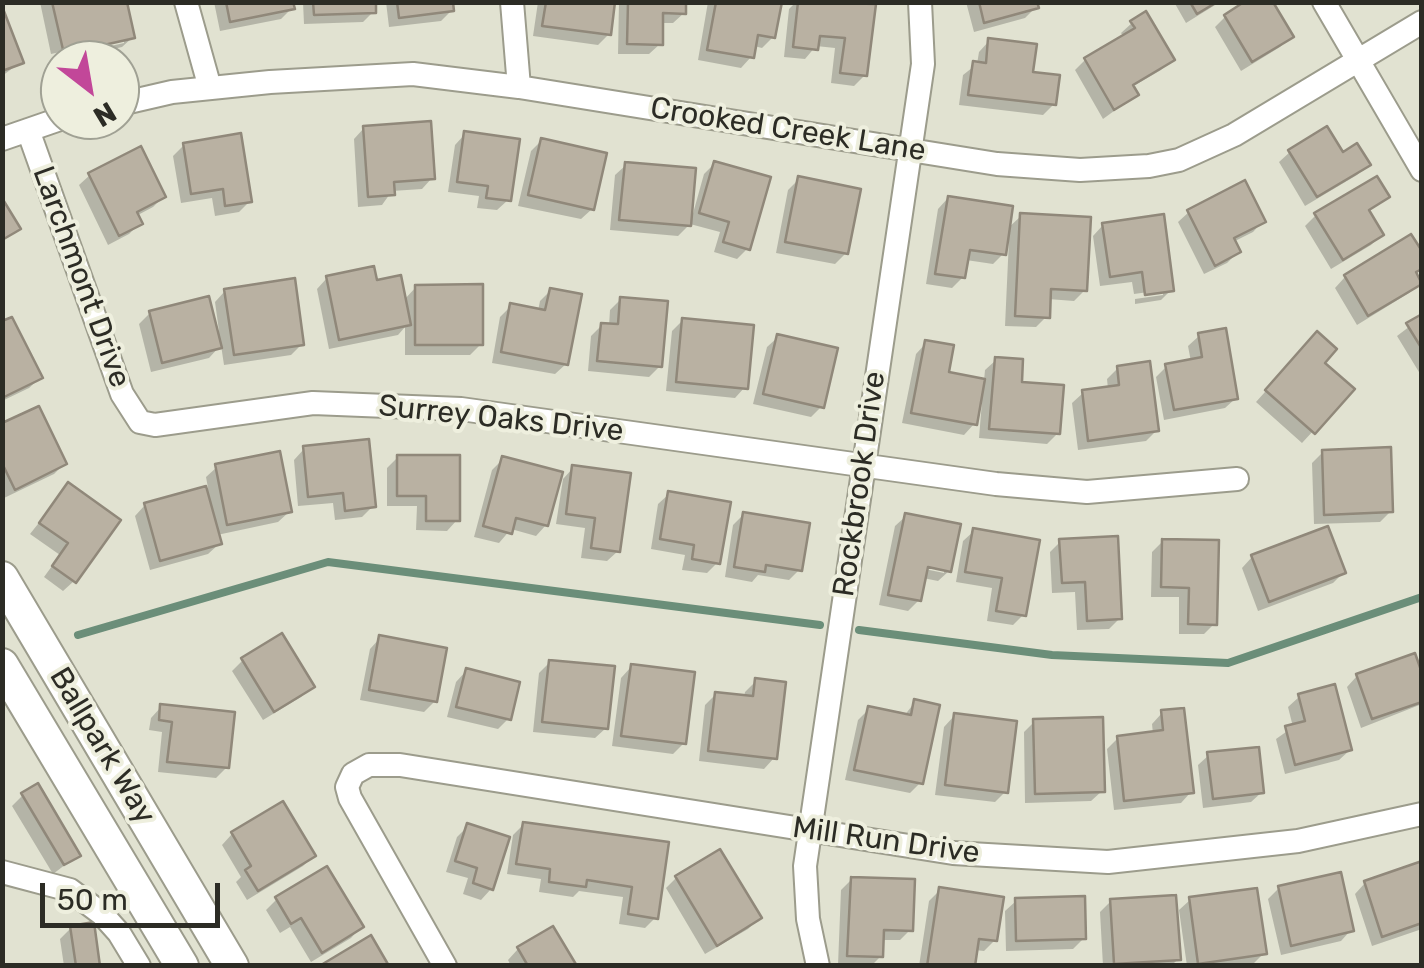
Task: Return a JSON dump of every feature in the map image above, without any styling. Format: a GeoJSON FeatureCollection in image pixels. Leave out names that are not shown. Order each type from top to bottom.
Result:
{"type":"FeatureCollection","features":[{"type":"Feature","properties":{"kind":"main road","name":"Ballpark Way"},"geometry":{"type":"LineString","coordinates":[[2,578],[232,966]]}},
{"type":"Feature","properties":{"kind":"main road","name":"Ballpark Way"},"geometry":{"type":"LineString","coordinates":[[2,665],[182,966]]}},
{"type":"Feature","properties":{"kind":"street"},"geometry":{"type":"LineString","coordinates":[[186,2],[210,88]]}},
{"type":"Feature","properties":{"kind":"street"},"geometry":{"type":"LineString","coordinates":[[512,2],[519,87]]}},
{"type":"Feature","properties":{"kind":"street","name":"Rockbrook Drive"},"geometry":{"type":"LineString","coordinates":[[818,966],[808,918],[805,866],[923,64],[920,2]]}},
{"type":"Feature","properties":{"kind":"street"},"geometry":{"type":"LineString","coordinates":[[1324,2],[1422,170]]}},
{"type":"Feature","properties":{"kind":"street","name":"Crooked Creek Lane"},"geometry":{"type":"LineString","coordinates":[[140,100],[210,88],[413,74],[519,87],[997,164],[1080,170],[1149,166],[1180,160],[1234,135],[1422,22]]}},
{"type":"Feature","properties":{"kind":"street"},"geometry":{"type":"LineString","coordinates":[[2,139],[40,126]]}},
{"type":"Feature","properties":{"kind":"street","name":"Larchmont Drive"},"geometry":{"type":"LineString","coordinates":[[28,130],[122,394],[140,422]]}},
{"type":"Feature","properties":{"kind":"street","name":"Surrey Oaks Drive"},"geometry":{"type":"LineString","coordinates":[[140,422],[155,426],[313,403],[461,409],[996,484],[1087,492],[1236,479]]}},
{"type":"Feature","properties":{"kind":"street","name":"Mill Run Drive"},"geometry":{"type":"LineString","coordinates":[[444,966],[350,798],[352,774],[369,765],[400,766],[953,854],[1108,862],[1298,841],[1422,814]]}},
{"type":"Feature","properties":{"kind":"street"},"geometry":{"type":"LineString","coordinates":[[2,872],[70,890],[102,914],[139,966]]}},
{"type":"Feature","properties":{"kind":"building"},"geometry":{"type":"Polygon","coordinates":[[[52,2],[127,2],[135,38],[61,40],[52,2]]]}},
{"type":"Feature","properties":{"kind":"building"},"geometry":{"type":"Polygon","coordinates":[[[226,2],[293,2],[295,9],[230,22],[226,2]]]}},
{"type":"Feature","properties":{"kind":"building"},"geometry":{"type":"Polygon","coordinates":[[[313,2],[376,2],[376,13],[314,15],[313,2]]]}},
{"type":"Feature","properties":{"kind":"building"},"geometry":{"type":"Polygon","coordinates":[[[397,2],[453,2],[454,11],[399,18],[397,2]]]}},
{"type":"Feature","properties":{"kind":"building"},"geometry":{"type":"Polygon","coordinates":[[[546,2],[615,2],[611,35],[542,26],[546,2]]]}},
{"type":"Feature","properties":{"kind":"building"},"geometry":{"type":"Polygon","coordinates":[[[628,2],[686,2],[686,14],[663,13],[663,45],[627,44],[628,2]]]}},
{"type":"Feature","properties":{"kind":"building"},"geometry":{"type":"Polygon","coordinates":[[[716,2],[782,2],[775,38],[758,35],[754,58],[707,50],[716,2]]]}},
{"type":"Feature","properties":{"kind":"building"},"geometry":{"type":"Polygon","coordinates":[[[798,2],[876,4],[867,76],[840,73],[845,38],[820,36],[818,50],[793,47],[798,2]]]}},
{"type":"Feature","properties":{"kind":"building"},"geometry":{"type":"Polygon","coordinates":[[[979,2],[1037,2],[1039,8],[984,23],[979,2]]]}},
{"type":"Feature","properties":{"kind":"building"},"geometry":{"type":"Polygon","coordinates":[[[1190,2],[1217,2],[1197,14],[1190,2]]]}},
{"type":"Feature","properties":{"kind":"building"},"geometry":{"type":"Polygon","coordinates":[[[1244,2],[1273,2],[1294,37],[1252,62],[1224,15],[1244,2]]]}},
{"type":"Feature","properties":{"kind":"building"},"geometry":{"type":"Polygon","coordinates":[[[2,6],[24,63],[2,71],[2,6]]]}},
{"type":"Feature","properties":{"kind":"building"},"geometry":{"type":"Polygon","coordinates":[[[1146,11],[1175,60],[1133,85],[1139,95],[1114,110],[1084,58],[1135,28],[1130,21],[1146,11]]]}},
{"type":"Feature","properties":{"kind":"building"},"geometry":{"type":"Polygon","coordinates":[[[988,38],[1037,44],[1033,72],[1060,75],[1056,105],[968,95],[973,61],[986,63],[988,38]]]}},
{"type":"Feature","properties":{"kind":"building"},"geometry":{"type":"Polygon","coordinates":[[[431,121],[435,179],[394,182],[395,195],[368,197],[363,126],[431,121]]]}},
{"type":"Feature","properties":{"kind":"building"},"geometry":{"type":"Polygon","coordinates":[[[1327,126],[1343,152],[1357,143],[1371,165],[1317,197],[1288,150],[1327,126]]]}},
{"type":"Feature","properties":{"kind":"building"},"geometry":{"type":"Polygon","coordinates":[[[464,131],[520,139],[511,201],[486,198],[488,186],[457,182],[464,131]]]}},
{"type":"Feature","properties":{"kind":"building"},"geometry":{"type":"Polygon","coordinates":[[[241,133],[252,202],[225,206],[223,189],[191,194],[183,143],[241,133]]]}},
{"type":"Feature","properties":{"kind":"building"},"geometry":{"type":"Polygon","coordinates":[[[541,138],[607,153],[594,210],[528,195],[541,138]]]}},
{"type":"Feature","properties":{"kind":"building"},"geometry":{"type":"Polygon","coordinates":[[[141,146],[166,197],[137,212],[143,224],[119,236],[88,173],[141,146]]]}},
{"type":"Feature","properties":{"kind":"building"},"geometry":{"type":"Polygon","coordinates":[[[714,161],[771,177],[750,250],[723,242],[729,222],[699,213],[714,161]]]}},
{"type":"Feature","properties":{"kind":"building"},"geometry":{"type":"Polygon","coordinates":[[[625,162],[696,168],[691,226],[619,220],[625,162]]]}},
{"type":"Feature","properties":{"kind":"building"},"geometry":{"type":"Polygon","coordinates":[[[798,176],[861,189],[848,254],[785,242],[798,176]]]}},
{"type":"Feature","properties":{"kind":"building"},"geometry":{"type":"Polygon","coordinates":[[[1377,176],[1390,197],[1369,210],[1384,235],[1343,260],[1314,213],[1377,176]]]}},
{"type":"Feature","properties":{"kind":"building"},"geometry":{"type":"Polygon","coordinates":[[[1245,180],[1266,222],[1234,238],[1241,252],[1215,266],[1187,210],[1245,180]]]}},
{"type":"Feature","properties":{"kind":"building"},"geometry":{"type":"Polygon","coordinates":[[[948,196],[1013,206],[1006,255],[970,250],[965,278],[935,274],[948,196]]]}},
{"type":"Feature","properties":{"kind":"building"},"geometry":{"type":"Polygon","coordinates":[[[2,198],[21,229],[2,240],[2,198]]]}},
{"type":"Feature","properties":{"kind":"building"},"geometry":{"type":"Polygon","coordinates":[[[1020,213],[1091,217],[1087,291],[1051,289],[1050,318],[1015,316],[1020,213]]]}},
{"type":"Feature","properties":{"kind":"building"},"geometry":{"type":"Polygon","coordinates":[[[1164,214],[1174,291],[1145,295],[1142,272],[1110,277],[1102,223],[1164,214]]]}},
{"type":"Feature","properties":{"kind":"building"},"geometry":{"type":"Polygon","coordinates":[[[1411,234],[1422,251],[1422,269],[1416,272],[1422,284],[1368,316],[1344,275],[1411,234]]]}},
{"type":"Feature","properties":{"kind":"building"},"geometry":{"type":"Polygon","coordinates":[[[374,266],[377,280],[401,275],[411,325],[339,340],[326,276],[374,266]]]}},
{"type":"Feature","properties":{"kind":"building"},"geometry":{"type":"Polygon","coordinates":[[[295,278],[304,345],[234,355],[224,289],[295,278]]]}},
{"type":"Feature","properties":{"kind":"building"},"geometry":{"type":"Polygon","coordinates":[[[483,284],[483,345],[415,345],[415,285],[483,284]]]}},
{"type":"Feature","properties":{"kind":"building"},"geometry":{"type":"Polygon","coordinates":[[[550,288],[582,294],[568,365],[501,352],[510,303],[545,310],[550,288]]]}},
{"type":"Feature","properties":{"kind":"building"},"geometry":{"type":"Polygon","coordinates":[[[209,296],[222,348],[162,363],[149,311],[209,296]]]}},
{"type":"Feature","properties":{"kind":"building"},"geometry":{"type":"Polygon","coordinates":[[[620,297],[668,301],[662,367],[597,361],[601,323],[618,324],[620,297]]]}},
{"type":"Feature","properties":{"kind":"building"},"geometry":{"type":"Polygon","coordinates":[[[1422,314],[1422,349],[1406,323],[1422,314]]]}},
{"type":"Feature","properties":{"kind":"building"},"geometry":{"type":"Polygon","coordinates":[[[12,317],[43,378],[2,398],[2,321],[12,317]]]}},
{"type":"Feature","properties":{"kind":"building"},"geometry":{"type":"Polygon","coordinates":[[[682,318],[754,325],[748,389],[676,382],[682,318]]]}},
{"type":"Feature","properties":{"kind":"building"},"geometry":{"type":"Polygon","coordinates":[[[1226,328],[1238,399],[1174,410],[1165,364],[1202,357],[1198,333],[1226,328]]]}},
{"type":"Feature","properties":{"kind":"building"},"geometry":{"type":"Polygon","coordinates":[[[1317,331],[1337,349],[1325,363],[1355,389],[1315,434],[1265,390],[1317,331]]]}},
{"type":"Feature","properties":{"kind":"building"},"geometry":{"type":"Polygon","coordinates":[[[777,334],[838,348],[824,408],[763,394],[777,334]]]}},
{"type":"Feature","properties":{"kind":"building"},"geometry":{"type":"Polygon","coordinates":[[[925,340],[954,345],[949,372],[985,379],[977,425],[911,413],[925,340]]]}},
{"type":"Feature","properties":{"kind":"building"},"geometry":{"type":"Polygon","coordinates":[[[995,357],[1023,359],[1022,382],[1064,385],[1060,434],[989,429],[995,357]]]}},
{"type":"Feature","properties":{"kind":"building"},"geometry":{"type":"Polygon","coordinates":[[[1150,361],[1159,431],[1088,441],[1082,390],[1119,385],[1117,366],[1150,361]]]}},
{"type":"Feature","properties":{"kind":"building"},"geometry":{"type":"Polygon","coordinates":[[[39,406],[67,464],[15,490],[2,463],[2,423],[39,406]]]}},
{"type":"Feature","properties":{"kind":"building"},"geometry":{"type":"Polygon","coordinates":[[[369,439],[376,507],[345,511],[343,493],[308,497],[303,446],[369,439]]]}},
{"type":"Feature","properties":{"kind":"building"},"geometry":{"type":"Polygon","coordinates":[[[1391,447],[1393,512],[1324,515],[1322,450],[1391,447]]]}},
{"type":"Feature","properties":{"kind":"building"},"geometry":{"type":"Polygon","coordinates":[[[280,451],[292,512],[227,525],[215,464],[280,451]]]}},
{"type":"Feature","properties":{"kind":"building"},"geometry":{"type":"Polygon","coordinates":[[[397,455],[460,455],[460,521],[426,521],[426,496],[397,496],[397,455]]]}},
{"type":"Feature","properties":{"kind":"building"},"geometry":{"type":"Polygon","coordinates":[[[502,456],[563,472],[548,526],[516,518],[512,534],[483,526],[502,456]]]}},
{"type":"Feature","properties":{"kind":"building"},"geometry":{"type":"Polygon","coordinates":[[[572,465],[631,473],[620,552],[591,548],[595,518],[566,514],[572,465]]]}},
{"type":"Feature","properties":{"kind":"building"},"geometry":{"type":"Polygon","coordinates":[[[68,482],[121,520],[76,583],[52,566],[68,543],[39,523],[68,482]]]}},
{"type":"Feature","properties":{"kind":"building"},"geometry":{"type":"Polygon","coordinates":[[[206,486],[222,544],[160,561],[144,503],[206,486]]]}},
{"type":"Feature","properties":{"kind":"building"},"geometry":{"type":"Polygon","coordinates":[[[668,491],[731,502],[720,564],[692,559],[694,545],[660,539],[668,491]]]}},
{"type":"Feature","properties":{"kind":"building"},"geometry":{"type":"Polygon","coordinates":[[[743,512],[810,523],[802,571],[766,565],[765,572],[734,567],[743,512]]]}},
{"type":"Feature","properties":{"kind":"building"},"geometry":{"type":"Polygon","coordinates":[[[905,513],[961,524],[951,572],[928,567],[921,601],[888,595],[905,513]]]}},
{"type":"Feature","properties":{"kind":"building"},"geometry":{"type":"Polygon","coordinates":[[[1328,526],[1346,573],[1269,602],[1251,555],[1328,526]]]}},
{"type":"Feature","properties":{"kind":"building"},"geometry":{"type":"Polygon","coordinates":[[[973,528],[1040,540],[1026,616],[996,611],[1002,578],[965,572],[973,528]]]}},
{"type":"Feature","properties":{"kind":"building"},"geometry":{"type":"Polygon","coordinates":[[[1118,536],[1122,619],[1087,621],[1085,582],[1062,583],[1059,539],[1118,536]]]}},
{"type":"Feature","properties":{"kind":"building"},"geometry":{"type":"Polygon","coordinates":[[[1162,539],[1219,540],[1217,625],[1188,624],[1189,588],[1161,587],[1162,539]]]}},
{"type":"Feature","properties":{"kind":"building"},"geometry":{"type":"Polygon","coordinates":[[[282,633],[315,687],[274,712],[241,658],[282,633]]]}},
{"type":"Feature","properties":{"kind":"building"},"geometry":{"type":"Polygon","coordinates":[[[379,635],[447,648],[437,702],[369,690],[379,635]]]}},
{"type":"Feature","properties":{"kind":"building"},"geometry":{"type":"Polygon","coordinates":[[[1415,653],[1422,673],[1422,702],[1372,719],[1356,674],[1415,653]]]}},
{"type":"Feature","properties":{"kind":"building"},"geometry":{"type":"Polygon","coordinates":[[[549,660],[615,666],[608,729],[542,722],[549,660]]]}},
{"type":"Feature","properties":{"kind":"building"},"geometry":{"type":"Polygon","coordinates":[[[631,664],[695,672],[686,744],[621,736],[631,664]]]}},
{"type":"Feature","properties":{"kind":"building"},"geometry":{"type":"Polygon","coordinates":[[[466,668],[520,682],[511,720],[456,707],[466,668]]]}},
{"type":"Feature","properties":{"kind":"building"},"geometry":{"type":"Polygon","coordinates":[[[755,678],[786,682],[777,759],[708,751],[715,692],[753,696],[755,678]]]}},
{"type":"Feature","properties":{"kind":"building"},"geometry":{"type":"Polygon","coordinates":[[[1335,684],[1352,750],[1295,765],[1285,726],[1305,721],[1298,694],[1335,684]]]}},
{"type":"Feature","properties":{"kind":"building"},"geometry":{"type":"Polygon","coordinates":[[[914,699],[940,705],[923,784],[854,770],[868,706],[911,715],[914,699]]]}},
{"type":"Feature","properties":{"kind":"building"},"geometry":{"type":"Polygon","coordinates":[[[160,704],[235,712],[229,768],[167,762],[172,722],[159,720],[160,704]]]}},
{"type":"Feature","properties":{"kind":"building"},"geometry":{"type":"Polygon","coordinates":[[[1184,708],[1194,793],[1124,801],[1117,736],[1163,730],[1161,710],[1184,708]]]}},
{"type":"Feature","properties":{"kind":"building"},"geometry":{"type":"Polygon","coordinates":[[[954,713],[1017,721],[1008,793],[945,785],[954,713]]]}},
{"type":"Feature","properties":{"kind":"building"},"geometry":{"type":"Polygon","coordinates":[[[1103,717],[1105,792],[1035,794],[1033,719],[1103,717]]]}},
{"type":"Feature","properties":{"kind":"building"},"geometry":{"type":"Polygon","coordinates":[[[1259,747],[1264,793],[1213,799],[1207,752],[1259,747]]]}},
{"type":"Feature","properties":{"kind":"building"},"geometry":{"type":"Polygon","coordinates":[[[38,783],[81,856],[64,865],[21,793],[38,783]]]}},
{"type":"Feature","properties":{"kind":"building"},"geometry":{"type":"Polygon","coordinates":[[[283,801],[316,856],[258,891],[245,870],[251,866],[231,832],[283,801]]]}},
{"type":"Feature","properties":{"kind":"building"},"geometry":{"type":"Polygon","coordinates":[[[523,822],[669,842],[658,919],[628,914],[632,887],[587,880],[586,887],[549,882],[550,869],[516,864],[523,822]]]}},
{"type":"Feature","properties":{"kind":"building"},"geometry":{"type":"Polygon","coordinates":[[[467,823],[510,837],[493,890],[473,883],[477,868],[455,861],[467,823]]]}},
{"type":"Feature","properties":{"kind":"building"},"geometry":{"type":"Polygon","coordinates":[[[720,849],[762,918],[717,946],[675,876],[720,849]]]}},
{"type":"Feature","properties":{"kind":"building"},"geometry":{"type":"Polygon","coordinates":[[[1422,861],[1422,923],[1382,937],[1364,881],[1422,861]]]}},
{"type":"Feature","properties":{"kind":"building"},"geometry":{"type":"Polygon","coordinates":[[[327,866],[364,927],[322,953],[301,918],[291,924],[275,897],[327,866]]]}},
{"type":"Feature","properties":{"kind":"building"},"geometry":{"type":"Polygon","coordinates":[[[1341,872],[1354,931],[1291,946],[1278,886],[1341,872]]]}},
{"type":"Feature","properties":{"kind":"building"},"geometry":{"type":"Polygon","coordinates":[[[851,877],[915,879],[913,931],[884,930],[883,957],[847,956],[851,877]]]}},
{"type":"Feature","properties":{"kind":"building"},"geometry":{"type":"Polygon","coordinates":[[[939,887],[1004,897],[997,941],[979,939],[975,966],[927,966],[939,887]]]}},
{"type":"Feature","properties":{"kind":"building"},"geometry":{"type":"Polygon","coordinates":[[[1257,888],[1267,954],[1198,964],[1189,897],[1257,888]]]}},
{"type":"Feature","properties":{"kind":"building"},"geometry":{"type":"Polygon","coordinates":[[[1176,895],[1181,960],[1114,964],[1110,899],[1176,895]]]}},
{"type":"Feature","properties":{"kind":"building"},"geometry":{"type":"Polygon","coordinates":[[[1085,896],[1086,939],[1016,941],[1015,898],[1085,896]]]}},
{"type":"Feature","properties":{"kind":"building"},"geometry":{"type":"Polygon","coordinates":[[[94,922],[100,966],[76,966],[70,926],[94,922]]]}},
{"type":"Feature","properties":{"kind":"building"},"geometry":{"type":"Polygon","coordinates":[[[553,926],[577,966],[528,966],[517,947],[553,926]]]}},
{"type":"Feature","properties":{"kind":"building"},"geometry":{"type":"Polygon","coordinates":[[[371,935],[389,966],[321,965],[371,935]]]}},
{"type":"Feature","properties":{"kind":"waterway"},"geometry":{"type":"LineString","coordinates":[[78,635],[328,562],[820,625]]}},
{"type":"Feature","properties":{"kind":"waterway"},"geometry":{"type":"LineString","coordinates":[[859,630],[1052,655],[1228,663],[1422,597]]}}]}
